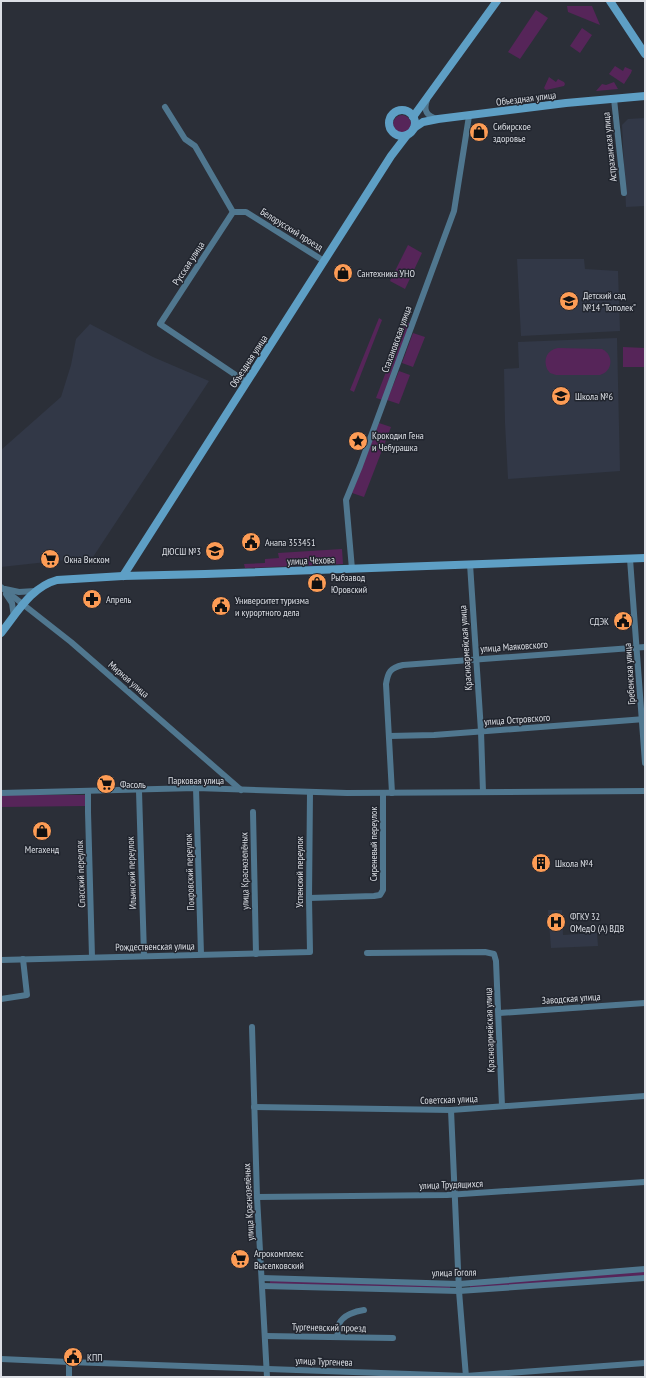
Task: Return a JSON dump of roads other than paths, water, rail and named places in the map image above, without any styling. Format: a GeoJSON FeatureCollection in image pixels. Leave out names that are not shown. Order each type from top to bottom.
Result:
{"type":"FeatureCollection","features":[{"type":"Feature","properties":{"kind":"main road"},"geometry":{"type":"LineString","coordinates":[[413,117],[497,1]]}},
{"type":"Feature","properties":{"kind":"main road"},"geometry":{"type":"LineString","coordinates":[[610,1],[645,54]]}},
{"type":"Feature","properties":{"kind":"main road","name":"Объездная улица"},"geometry":{"type":"LineString","coordinates":[[414,128],[423,122],[438,119],[566,103],[614,100],[644,96]]}},
{"type":"Feature","properties":{"kind":"main road"},"geometry":{"type":"LineString","coordinates":[[390,128],[395,134],[403,136],[407,135],[414,128],[413,117],[407,111],[403,110],[396,111],[390,116],[389,120],[390,128],[393,141],[391,156]]}},
{"type":"Feature","properties":{"kind":"main road","name":"Объездная улица"},"geometry":{"type":"LineString","coordinates":[[122,576],[391,156],[407,135]]}},
{"type":"Feature","properties":{"kind":"main road","name":"улица Чехова"},"geometry":{"type":"LineString","coordinates":[[1,633],[35,591],[47,583],[57,580],[122,576],[645,558]]}},
{"type":"Feature","properties":{"kind":"street"},"geometry":{"type":"LineString","coordinates":[[428,97],[424,109],[431,117],[438,119]]}},
{"type":"Feature","properties":{"kind":"street","name":"Астраханская улица"},"geometry":{"type":"LineString","coordinates":[[614,100],[624,193]]}},
{"type":"Feature","properties":{"kind":"street"},"geometry":{"type":"LineString","coordinates":[[165,107],[185,139],[195,146],[233,212]]}},
{"type":"Feature","properties":{"kind":"street","name":"Стахановская улица"},"geometry":{"type":"LineString","coordinates":[[352,569],[346,500],[360,466],[454,211],[469,116]]}},
{"type":"Feature","properties":{"kind":"street","name":"Белорусский проезд"},"geometry":{"type":"LineString","coordinates":[[233,212],[246,212],[324,261]]}},
{"type":"Feature","properties":{"kind":"street","name":"Русская улица"},"geometry":{"type":"LineString","coordinates":[[233,212],[160,324],[246,382]]}},
{"type":"Feature","properties":{"kind":"street","name":"Гребенская улица"},"geometry":{"type":"LineString","coordinates":[[630,559],[643,719],[645,763]]}},
{"type":"Feature","properties":{"kind":"street","name":"Красноармейская улица"},"geometry":{"type":"LineString","coordinates":[[470,564],[475,659],[481,731],[483,792]]}},
{"type":"Feature","properties":{"kind":"street"},"geometry":{"type":"LineString","coordinates":[[2,588],[19,592],[35,591]]}},
{"type":"Feature","properties":{"kind":"street"},"geometry":{"type":"LineString","coordinates":[[2,588],[12,603],[14,617]]}},
{"type":"Feature","properties":{"kind":"street","name":"Мирная улица"},"geometry":{"type":"LineString","coordinates":[[2,588],[76,647],[241,790]]}},
{"type":"Feature","properties":{"kind":"street","name":"улица Маяковского"},"geometry":{"type":"LineString","coordinates":[[389,736],[386,684],[388,674],[395,667],[402,665],[475,659],[645,647]]}},
{"type":"Feature","properties":{"kind":"street","name":"улица Островского"},"geometry":{"type":"LineString","coordinates":[[389,736],[643,719]]}},
{"type":"Feature","properties":{"kind":"street"},"geometry":{"type":"LineString","coordinates":[[389,736],[392,793]]}},
{"type":"Feature","properties":{"kind":"street","name":"Парковая улица"},"geometry":{"type":"LineString","coordinates":[[1,793],[196,788],[383,793],[645,791]]}},
{"type":"Feature","properties":{"kind":"street","name":"Покровский переулок"},"geometry":{"type":"LineString","coordinates":[[196,788],[201,954]]}},
{"type":"Feature","properties":{"kind":"street","name":"Ильинский переулок"},"geometry":{"type":"LineString","coordinates":[[138,790],[144,955]]}},
{"type":"Feature","properties":{"kind":"street","name":"Спасский переулок"},"geometry":{"type":"LineString","coordinates":[[88,791],[92,957]]}},
{"type":"Feature","properties":{"kind":"street","name":"Успенский переулок"},"geometry":{"type":"LineString","coordinates":[[310,792],[310,952]]}},
{"type":"Feature","properties":{"kind":"street","name":"Сиреневый переулок"},"geometry":{"type":"LineString","coordinates":[[309,898],[380,895],[383,890],[383,793]]}},
{"type":"Feature","properties":{"kind":"street","name":"улица Краснозелёных"},"geometry":{"type":"LineString","coordinates":[[253,812],[256,954]]}},
{"type":"Feature","properties":{"kind":"street","name":"Рождественская улица"},"geometry":{"type":"LineString","coordinates":[[1,960],[144,955],[310,952]]}},
{"type":"Feature","properties":{"kind":"street","name":"Красноармейская улица"},"geometry":{"type":"LineString","coordinates":[[367,953],[485,952],[494,954],[496,961],[499,1013],[502,1106]]}},
{"type":"Feature","properties":{"kind":"street"},"geometry":{"type":"LineString","coordinates":[[1,999],[27,995],[22,959]]}},
{"type":"Feature","properties":{"kind":"street","name":"Заводская улица"},"geometry":{"type":"LineString","coordinates":[[499,1013],[645,1003]]}},
{"type":"Feature","properties":{"kind":"street","name":"улица Краснозелёных"},"geometry":{"type":"LineString","coordinates":[[252,1027],[257,1197],[267,1377]]}},
{"type":"Feature","properties":{"kind":"street","name":"Советская улица"},"geometry":{"type":"LineString","coordinates":[[254,1107],[451,1110],[645,1096]]}},
{"type":"Feature","properties":{"kind":"street"},"geometry":{"type":"LineString","coordinates":[[451,1110],[459,1291],[466,1377]]}},
{"type":"Feature","properties":{"kind":"street","name":"улица Трудящихся"},"geometry":{"type":"LineString","coordinates":[[257,1197],[455,1194],[645,1182]]}},
{"type":"Feature","properties":{"kind":"street","name":"улица Гоголя"},"geometry":{"type":"LineString","coordinates":[[262,1278],[459,1284],[645,1269]]}},
{"type":"Feature","properties":{"kind":"street","name":"улица Гоголя"},"geometry":{"type":"LineString","coordinates":[[263,1286],[459,1291],[645,1278]]}},
{"type":"Feature","properties":{"kind":"street"},"geometry":{"type":"LineString","coordinates":[[337,1337],[339,1323],[357,1311],[364,1310]]}},
{"type":"Feature","properties":{"kind":"street","name":"Тургеневский проезд"},"geometry":{"type":"LineString","coordinates":[[265,1336],[393,1338]]}},
{"type":"Feature","properties":{"kind":"street","name":"улица Тургенева"},"geometry":{"type":"LineString","coordinates":[[1,1359],[466,1377],[645,1363]]}},
{"type":"Feature","properties":{"kind":"street"},"geometry":{"type":"LineString","coordinates":[[69,1362],[69,1377]]}},
{"type":"Feature","properties":{"kind":"place","name":"Сибирское здоровье"},"geometry":{"type":"Point","coordinates":[479,132]}},
{"type":"Feature","properties":{"kind":"place","name":"Сантехника УНО"},"geometry":{"type":"Point","coordinates":[343,273]}},
{"type":"Feature","properties":{"kind":"place","name":"Детский сад №14 \"Тополек\""},"geometry":{"type":"Point","coordinates":[569,301]}},
{"type":"Feature","properties":{"kind":"place","name":"Школа №6"},"geometry":{"type":"Point","coordinates":[561,396]}},
{"type":"Feature","properties":{"kind":"place","name":"Крокодил Гена и Чебурашка"},"geometry":{"type":"Point","coordinates":[358,441]}},
{"type":"Feature","properties":{"kind":"place","name":"Анапа 353451"},"geometry":{"type":"Point","coordinates":[251,542]}},
{"type":"Feature","properties":{"kind":"place","name":"ДЮСШ №3"},"geometry":{"type":"Point","coordinates":[215,551]}},
{"type":"Feature","properties":{"kind":"place","name":"Окна Виском"},"geometry":{"type":"Point","coordinates":[50,559]}},
{"type":"Feature","properties":{"kind":"place","name":"Рыбзавод Юровский"},"geometry":{"type":"Point","coordinates":[317,583]}},
{"type":"Feature","properties":{"kind":"place","name":"Апрель"},"geometry":{"type":"Point","coordinates":[92,599]}},
{"type":"Feature","properties":{"kind":"place","name":"Университет туризма и курортного дела"},"geometry":{"type":"Point","coordinates":[221,606]}},
{"type":"Feature","properties":{"kind":"place","name":"СДЭК"},"geometry":{"type":"Point","coordinates":[623,621]}},
{"type":"Feature","properties":{"kind":"place","name":"Фасоль"},"geometry":{"type":"Point","coordinates":[106,784]}},
{"type":"Feature","properties":{"kind":"place","name":"Мегахенд"},"geometry":{"type":"Point","coordinates":[42,831]}},
{"type":"Feature","properties":{"kind":"place","name":"Школа №4"},"geometry":{"type":"Point","coordinates":[541,863]}},
{"type":"Feature","properties":{"kind":"place","name":"ФГКУ 32 ОМедО (А) ВДВ"},"geometry":{"type":"Point","coordinates":[556,922]}},
{"type":"Feature","properties":{"kind":"place","name":"Агрокомплекс Выселковский"},"geometry":{"type":"Point","coordinates":[240,1259]}},
{"type":"Feature","properties":{"kind":"place","name":"КПП"},"geometry":{"type":"Point","coordinates":[73,1357]}}]}
